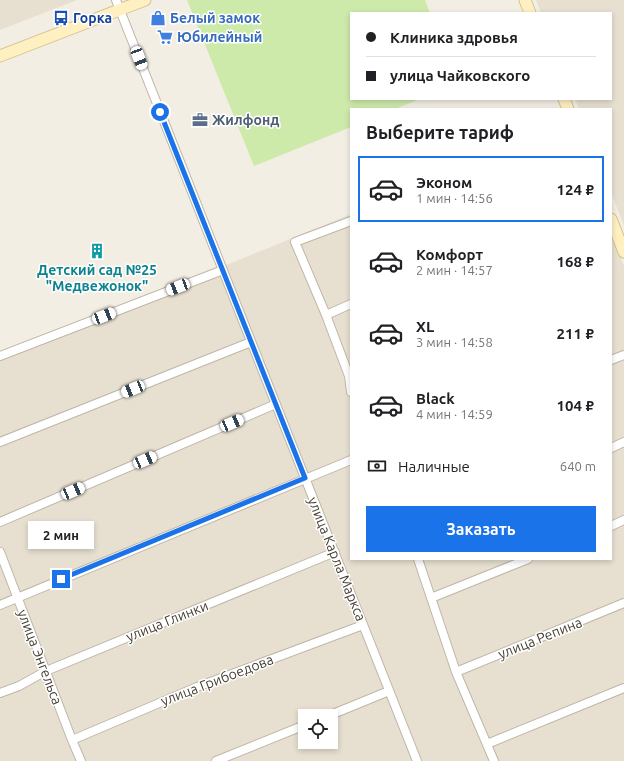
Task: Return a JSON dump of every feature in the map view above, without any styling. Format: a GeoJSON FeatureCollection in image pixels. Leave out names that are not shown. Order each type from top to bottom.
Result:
{"type":"FeatureCollection","features":[{"type":"Feature","properties":{"kind":"main road"},"geometry":{"type":"LineString","coordinates":[[0,56],[118,5],[145,0]]}},
{"type":"Feature","properties":{"kind":"main road"},"geometry":{"type":"LineString","coordinates":[[525,0],[530,12]]}},
{"type":"Feature","properties":{"kind":"main road"},"geometry":{"type":"LineString","coordinates":[[612,222],[624,252]]}},
{"type":"Feature","properties":{"kind":"street","name":"улица Карла Маркса"},"geometry":{"type":"LineString","coordinates":[[118,5],[211,243],[390,691],[414,760]]}},
{"type":"Feature","properties":{"kind":"street"},"geometry":{"type":"LineString","coordinates":[[350,221],[295,242],[350,376]]}},
{"type":"Feature","properties":{"kind":"street"},"geometry":{"type":"LineString","coordinates":[[0,356],[223,270]]}},
{"type":"Feature","properties":{"kind":"street"},"geometry":{"type":"LineString","coordinates":[[326,315],[350,304]]}},
{"type":"Feature","properties":{"kind":"street"},"geometry":{"type":"LineString","coordinates":[[0,442],[251,342]]}},
{"type":"Feature","properties":{"kind":"street"},"geometry":{"type":"LineString","coordinates":[[612,360],[624,355]]}},
{"type":"Feature","properties":{"kind":"street"},"geometry":{"type":"LineString","coordinates":[[0,522],[276,404]]}},
{"type":"Feature","properties":{"kind":"street"},"geometry":{"type":"LineString","coordinates":[[612,448],[624,442]]}},
{"type":"Feature","properties":{"kind":"street"},"geometry":{"type":"LineString","coordinates":[[0,605],[350,460]]}},
{"type":"Feature","properties":{"kind":"street"},"geometry":{"type":"LineString","coordinates":[[612,526],[624,520]]}},
{"type":"Feature","properties":{"kind":"street","name":"улица Энгельса"},"geometry":{"type":"LineString","coordinates":[[0,552],[81,761]]}},
{"type":"Feature","properties":{"kind":"street","name":"улица Глинки"},"geometry":{"type":"LineString","coordinates":[[0,693],[19,686],[46,671],[334,552]]}},
{"type":"Feature","properties":{"kind":"street"},"geometry":{"type":"LineString","coordinates":[[418,560],[456,672],[494,761]]}},
{"type":"Feature","properties":{"kind":"street"},"geometry":{"type":"LineString","coordinates":[[432,598],[526,560]]}},
{"type":"Feature","properties":{"kind":"street","name":"улица Репина"},"geometry":{"type":"LineString","coordinates":[[456,672],[624,603]]}},
{"type":"Feature","properties":{"kind":"street","name":"улица Грибоедова"},"geometry":{"type":"LineString","coordinates":[[72,740],[196,687],[363,625]]}},
{"type":"Feature","properties":{"kind":"street"},"geometry":{"type":"LineString","coordinates":[[487,744],[624,688]]}},
{"type":"Feature","properties":{"kind":"street"},"geometry":{"type":"LineString","coordinates":[[338,712],[390,691]]}},
{"type":"Feature","properties":{"kind":"street"},"geometry":{"type":"LineString","coordinates":[[216,761],[298,728]]}},
{"type":"Feature","properties":{"kind":"shaded area"},"geometry":{"type":"Polygon","coordinates":[[[0,0],[77,0],[0,30],[0,0]]]}},
{"type":"Feature","properties":{"kind":"shaded area"},"geometry":{"type":"Polygon","coordinates":[[[536,0],[624,0],[624,226],[612,195],[612,108],[579,108],[575,100],[612,100],[612,12],[541,12],[536,0]]]}},
{"type":"Feature","properties":{"kind":"shaded area"},"geometry":{"type":"Polygon","coordinates":[[[350,214],[350,560],[612,560],[612,235],[624,266],[624,761],[0,761],[0,356],[350,214]]]}},
{"type":"Feature","properties":{"kind":"green space"},"geometry":{"type":"Polygon","coordinates":[[[187,0],[425,0],[430,12],[350,12],[350,100],[418,100],[398,108],[350,108],[350,127],[254,166],[187,0]]]}},
{"type":"Feature","properties":{"kind":"place","name":"Горка"},"geometry":{"type":"Point","coordinates":[61,18]}},
{"type":"Feature","properties":{"kind":"place","name":"Белый замок"},"geometry":{"type":"Point","coordinates":[158,18]}},
{"type":"Feature","properties":{"kind":"place","name":"Юбилейный"},"geometry":{"type":"Point","coordinates":[165,37]}},
{"type":"Feature","properties":{"kind":"place","name":"Жилфонд"},"geometry":{"type":"Point","coordinates":[200,120]}},
{"type":"Feature","properties":{"kind":"place","name":"Детский сад №25 \"Медвежонок\""},"geometry":{"type":"Point","coordinates":[97,251]}},
{"type":"Feature","properties":{"kind":"route"},"geometry":{"type":"LineString","coordinates":[[61,579],[305,478],[160,112]]}}]}
